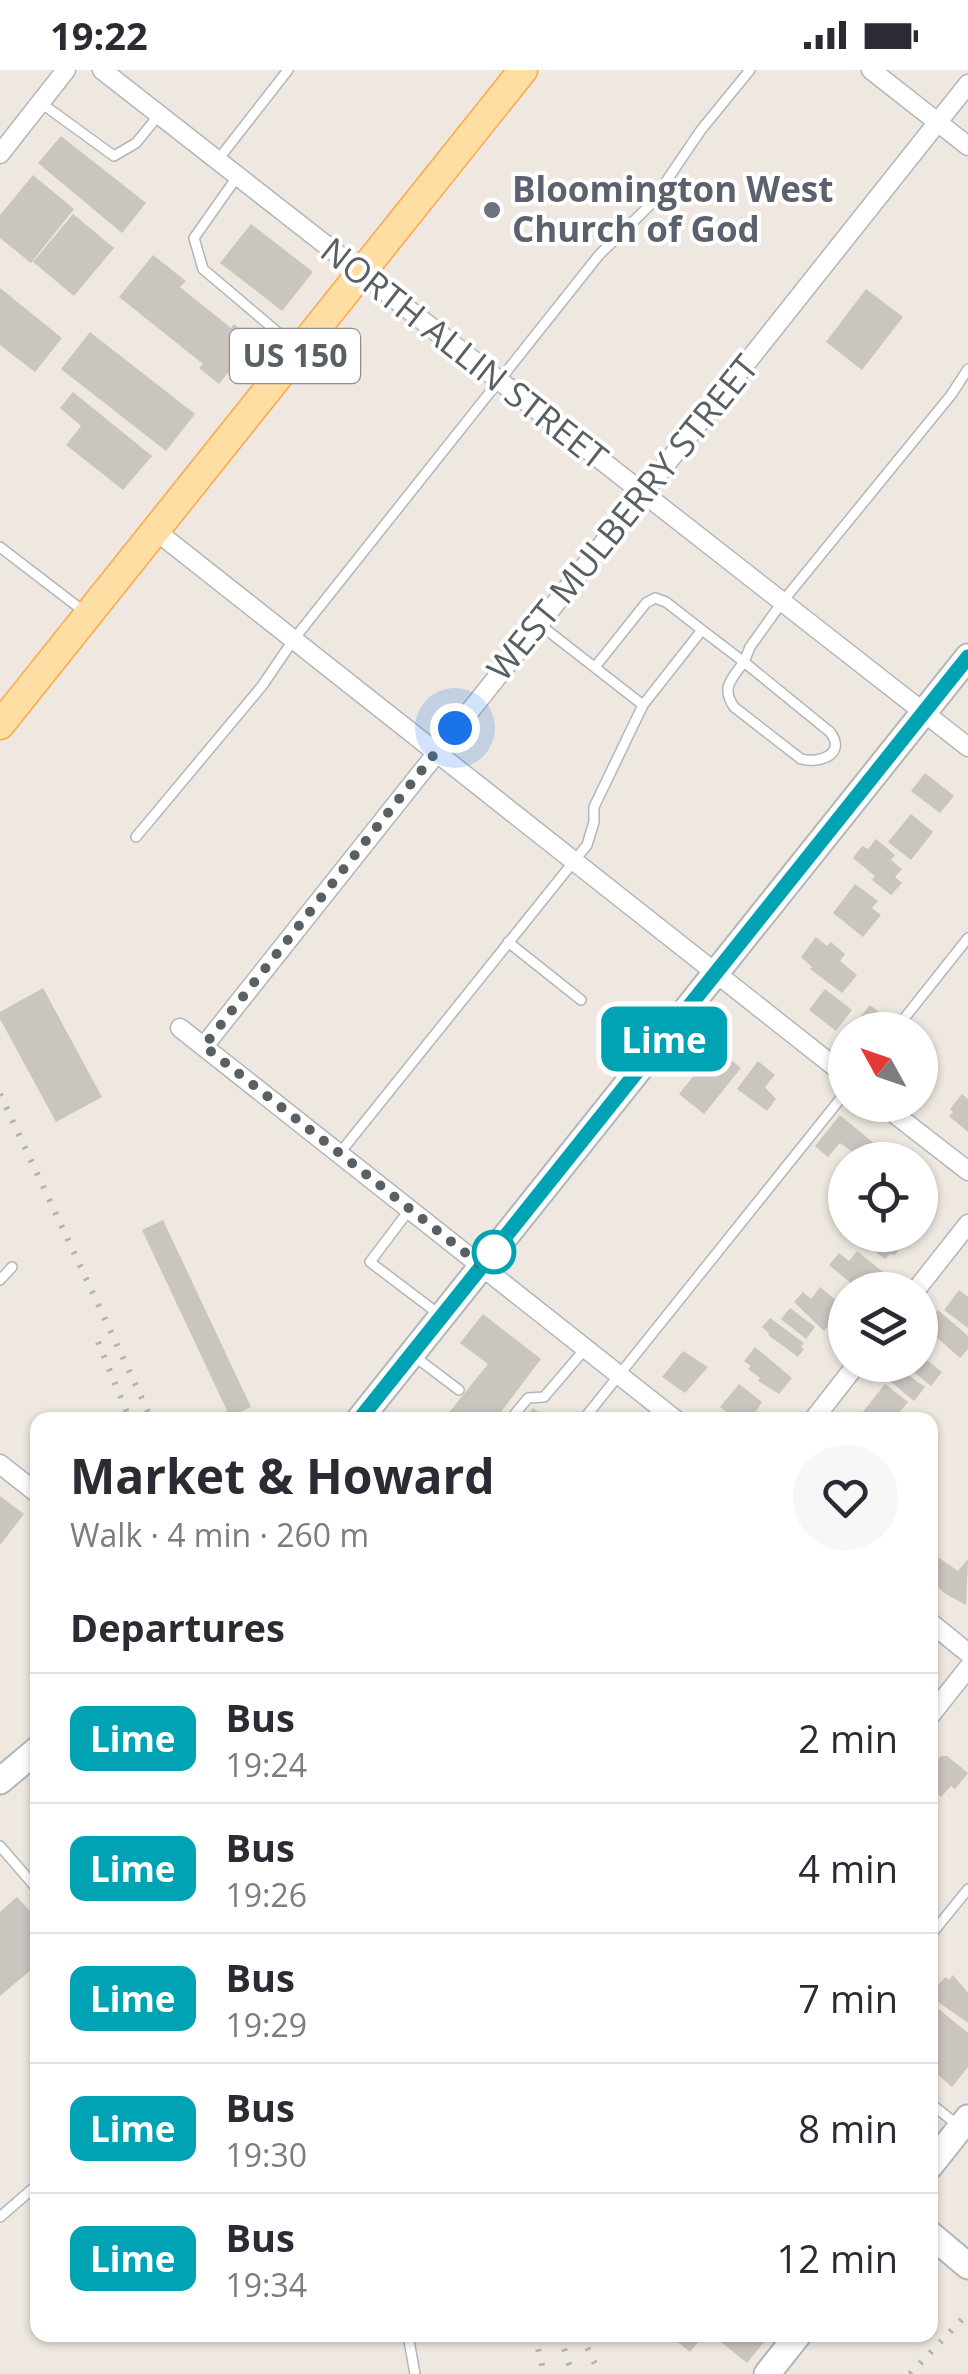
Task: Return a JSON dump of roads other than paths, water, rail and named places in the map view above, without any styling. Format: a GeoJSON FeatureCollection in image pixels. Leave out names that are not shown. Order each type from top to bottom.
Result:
{"type":"FeatureCollection","features":[{"type":"Feature","properties":{"kind":"main road","name":"US 150"},"geometry":{"type":"LineString","coordinates":[[0,726],[522,70]]}},
{"type":"Feature","properties":{"kind":"street"},"geometry":{"type":"LineString","coordinates":[[0,154],[66,70]]}},
{"type":"Feature","properties":{"kind":"street","name":"NORTH ALLIN STREET"},"geometry":{"type":"LineString","coordinates":[[102,70],[968,747]]}},
{"type":"Feature","properties":{"kind":"street"},"geometry":{"type":"LineString","coordinates":[[871,70],[968,146]]}},
{"type":"Feature","properties":{"kind":"street","name":"WEST MULBERRY STREET"},"geometry":{"type":"LineString","coordinates":[[204,1046],[968,84]]}},
{"type":"Feature","properties":{"kind":"street"},"geometry":{"type":"LineString","coordinates":[[156,531],[828,1062]]}},
{"type":"Feature","properties":{"kind":"street"},"geometry":{"type":"LineString","coordinates":[[366,1412],[968,657]]}},
{"type":"Feature","properties":{"kind":"street"},"geometry":{"type":"LineString","coordinates":[[180,1028],[666,1412]]}},
{"type":"Feature","properties":{"kind":"street"},"geometry":{"type":"LineString","coordinates":[[905,1122],[968,1171]]}},
{"type":"Feature","properties":{"kind":"street"},"geometry":{"type":"LineString","coordinates":[[930,1272],[968,1224]]}},
{"type":"Feature","properties":{"kind":"street"},"geometry":{"type":"LineString","coordinates":[[819,1412],[843,1382]]}},
{"type":"Feature","properties":{"kind":"street"},"geometry":{"type":"LineString","coordinates":[[0,1464],[30,1488]]}},
{"type":"Feature","properties":{"kind":"street"},"geometry":{"type":"LineString","coordinates":[[938,1629],[968,1653]]}},
{"type":"Feature","properties":{"kind":"street"},"geometry":{"type":"LineString","coordinates":[[938,1706],[968,1668]]}},
{"type":"Feature","properties":{"kind":"street"},"geometry":{"type":"LineString","coordinates":[[0,1781],[30,1756]]}},
{"type":"Feature","properties":{"kind":"street"},"geometry":{"type":"LineString","coordinates":[[938,2156],[964,2123]]}},
{"type":"Feature","properties":{"kind":"street"},"geometry":{"type":"LineString","coordinates":[[938,2241],[968,2266]]}},
{"type":"Feature","properties":{"kind":"street"},"geometry":{"type":"LineString","coordinates":[[767,2374],[792,2342]]}},
{"type":"Feature","properties":{"kind":"lane"},"geometry":{"type":"LineString","coordinates":[[217,161],[288,70]]}},
{"type":"Feature","properties":{"kind":"lane"},"geometry":{"type":"LineString","coordinates":[[136,837],[262,686],[294,638],[612,240],[650,205],[750,70]]}},
{"type":"Feature","properties":{"kind":"lane"},"geometry":{"type":"LineString","coordinates":[[41,103],[114,156],[136,144],[159,115]]}},
{"type":"Feature","properties":{"kind":"lane"},"geometry":{"type":"LineString","coordinates":[[238,176],[194,238],[204,269],[299,350]]}},
{"type":"Feature","properties":{"kind":"lane"},"geometry":{"type":"LineString","coordinates":[[595,667],[646,604],[656,598],[666,602],[744,662],[830,732],[836,739],[836,748],[825,760],[801,759],[734,707],[726,696],[727,684],[744,662],[750,647],[783,601],[950,396],[968,368]]}},
{"type":"Feature","properties":{"kind":"lane"},"geometry":{"type":"LineString","coordinates":[[0,547],[89,615]]}},
{"type":"Feature","properties":{"kind":"lane"},"geometry":{"type":"LineString","coordinates":[[538,624],[643,705]]}},
{"type":"Feature","properties":{"kind":"lane"},"geometry":{"type":"LineString","coordinates":[[339,1154],[587,844],[594,807],[643,705],[702,630]]}},
{"type":"Feature","properties":{"kind":"lane"},"geometry":{"type":"LineString","coordinates":[[909,1012],[968,938]]}},
{"type":"Feature","properties":{"kind":"lane"},"geometry":{"type":"LineString","coordinates":[[508,942],[581,1000]]}},
{"type":"Feature","properties":{"kind":"lane"},"geometry":{"type":"LineString","coordinates":[[590,1412],[828,1114]]}},
{"type":"Feature","properties":{"kind":"lane"},"geometry":{"type":"LineString","coordinates":[[410,1209],[370,1262],[442,1316]]}},
{"type":"Feature","properties":{"kind":"lane"},"geometry":{"type":"LineString","coordinates":[[0,1280],[12,1266]]}},
{"type":"Feature","properties":{"kind":"lane"},"geometry":{"type":"LineString","coordinates":[[517,1412],[528,1398],[544,1397],[585,1350]]}},
{"type":"Feature","properties":{"kind":"lane"},"geometry":{"type":"LineString","coordinates":[[412,1354],[459,1390]]}},
{"type":"Feature","properties":{"kind":"lane"},"geometry":{"type":"LineString","coordinates":[[0,1846],[30,1881]]}},
{"type":"Feature","properties":{"kind":"lane"},"geometry":{"type":"LineString","coordinates":[[938,1926],[968,1889]]}},
{"type":"Feature","properties":{"kind":"lane"},"geometry":{"type":"LineString","coordinates":[[938,2108],[964,2123]]}},
{"type":"Feature","properties":{"kind":"lane"},"geometry":{"type":"LineString","coordinates":[[0,2217],[30,2191]]}},
{"type":"Feature","properties":{"kind":"lane"},"geometry":{"type":"LineString","coordinates":[[409,2342],[415,2374]]}},
{"type":"Feature","properties":{"kind":"railway"},"geometry":{"type":"LineString","coordinates":[[0,1094],[148,1412]]}},
{"type":"Feature","properties":{"kind":"railway"},"geometry":{"type":"LineString","coordinates":[[98,1342],[127,1412]]}},
{"type":"Feature","properties":{"kind":"railway"},"geometry":{"type":"LineString","coordinates":[[910,2374],[968,2313]]}},
{"type":"Feature","properties":{"kind":"railway"},"geometry":{"type":"LineString","coordinates":[[537,2342],[544,2374]]}},
{"type":"Feature","properties":{"kind":"railway"},"geometry":{"type":"LineString","coordinates":[[562,2342],[572,2374]]}},
{"type":"Feature","properties":{"kind":"railway"},"geometry":{"type":"LineString","coordinates":[[584,2342],[600,2374]]}},
{"type":"Feature","properties":{"kind":"place","name":"Bloomington West Church of God"},"geometry":{"type":"Point","coordinates":[492,210]}}]}
